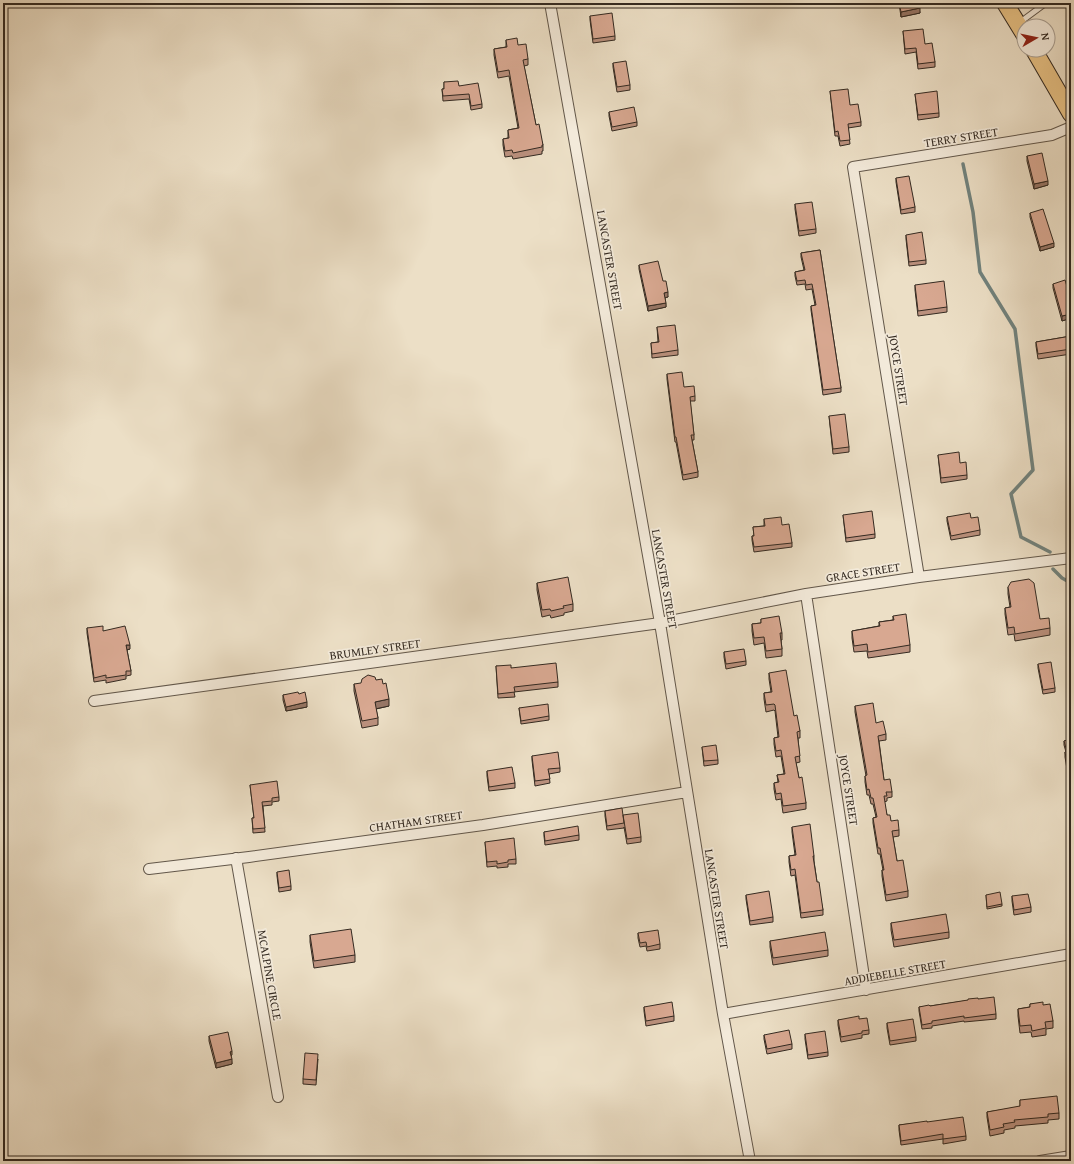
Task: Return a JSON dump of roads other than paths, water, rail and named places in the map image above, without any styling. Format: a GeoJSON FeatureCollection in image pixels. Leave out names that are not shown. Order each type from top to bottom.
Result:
{"type":"FeatureCollection","features":[{"type":"Feature","properties":{"kind":"main road"},"geometry":{"type":"LineString","coordinates":[[1005,3],[1016,21]]}},
{"type":"Feature","properties":{"kind":"main road"},"geometry":{"type":"LineString","coordinates":[[1039,58],[1071,114]]}},
{"type":"Feature","properties":{"kind":"street","name":"LANCASTER STREET"},"geometry":{"type":"LineString","coordinates":[[550,3],[660,623],[722,1014],[750,1161]]}},
{"type":"Feature","properties":{"kind":"street","name":"TERRY STREET"},"geometry":{"type":"LineString","coordinates":[[853,167],[1052,135],[1071,127]]}},
{"type":"Feature","properties":{"kind":"street","name":"JOYCE STREET"},"geometry":{"type":"LineString","coordinates":[[853,167],[919,577]]}},
{"type":"Feature","properties":{"kind":"street","name":"GRACE STREET"},"geometry":{"type":"LineString","coordinates":[[660,623],[806,594],[919,577],[1071,558]]}},
{"type":"Feature","properties":{"kind":"street","name":"JOYCE STREET"},"geometry":{"type":"LineString","coordinates":[[806,594],[866,990]]}},
{"type":"Feature","properties":{"kind":"street","name":"BRUMLEY STREET"},"geometry":{"type":"LineString","coordinates":[[94,701],[660,623]]}},
{"type":"Feature","properties":{"kind":"street","name":"CHATHAM STREET"},"geometry":{"type":"LineString","coordinates":[[149,869],[483,825],[686,792]]}},
{"type":"Feature","properties":{"kind":"street","name":"MCALPINE CIRCLE"},"geometry":{"type":"LineString","coordinates":[[236,858],[278,1096]]}},
{"type":"Feature","properties":{"kind":"street","name":"ADDIEBELLE STREET"},"geometry":{"type":"LineString","coordinates":[[722,1014],[1071,954]]}},
{"type":"Feature","properties":{"kind":"street"},"geometry":{"type":"LineString","coordinates":[[1040,1161],[1071,1156]]}},
{"type":"Feature","properties":{"kind":"lane"},"geometry":{"type":"LineString","coordinates":[[1032,18],[1046,3]]}},
{"type":"Feature","properties":{"kind":"waterway"},"geometry":{"type":"LineString","coordinates":[[963,164],[973,212],[980,272],[1015,329],[1033,470],[1011,494],[1021,537],[1050,552]]}},
{"type":"Feature","properties":{"kind":"waterway"},"geometry":{"type":"LineString","coordinates":[[1053,569],[1062,578],[1071,583]]}}]}
